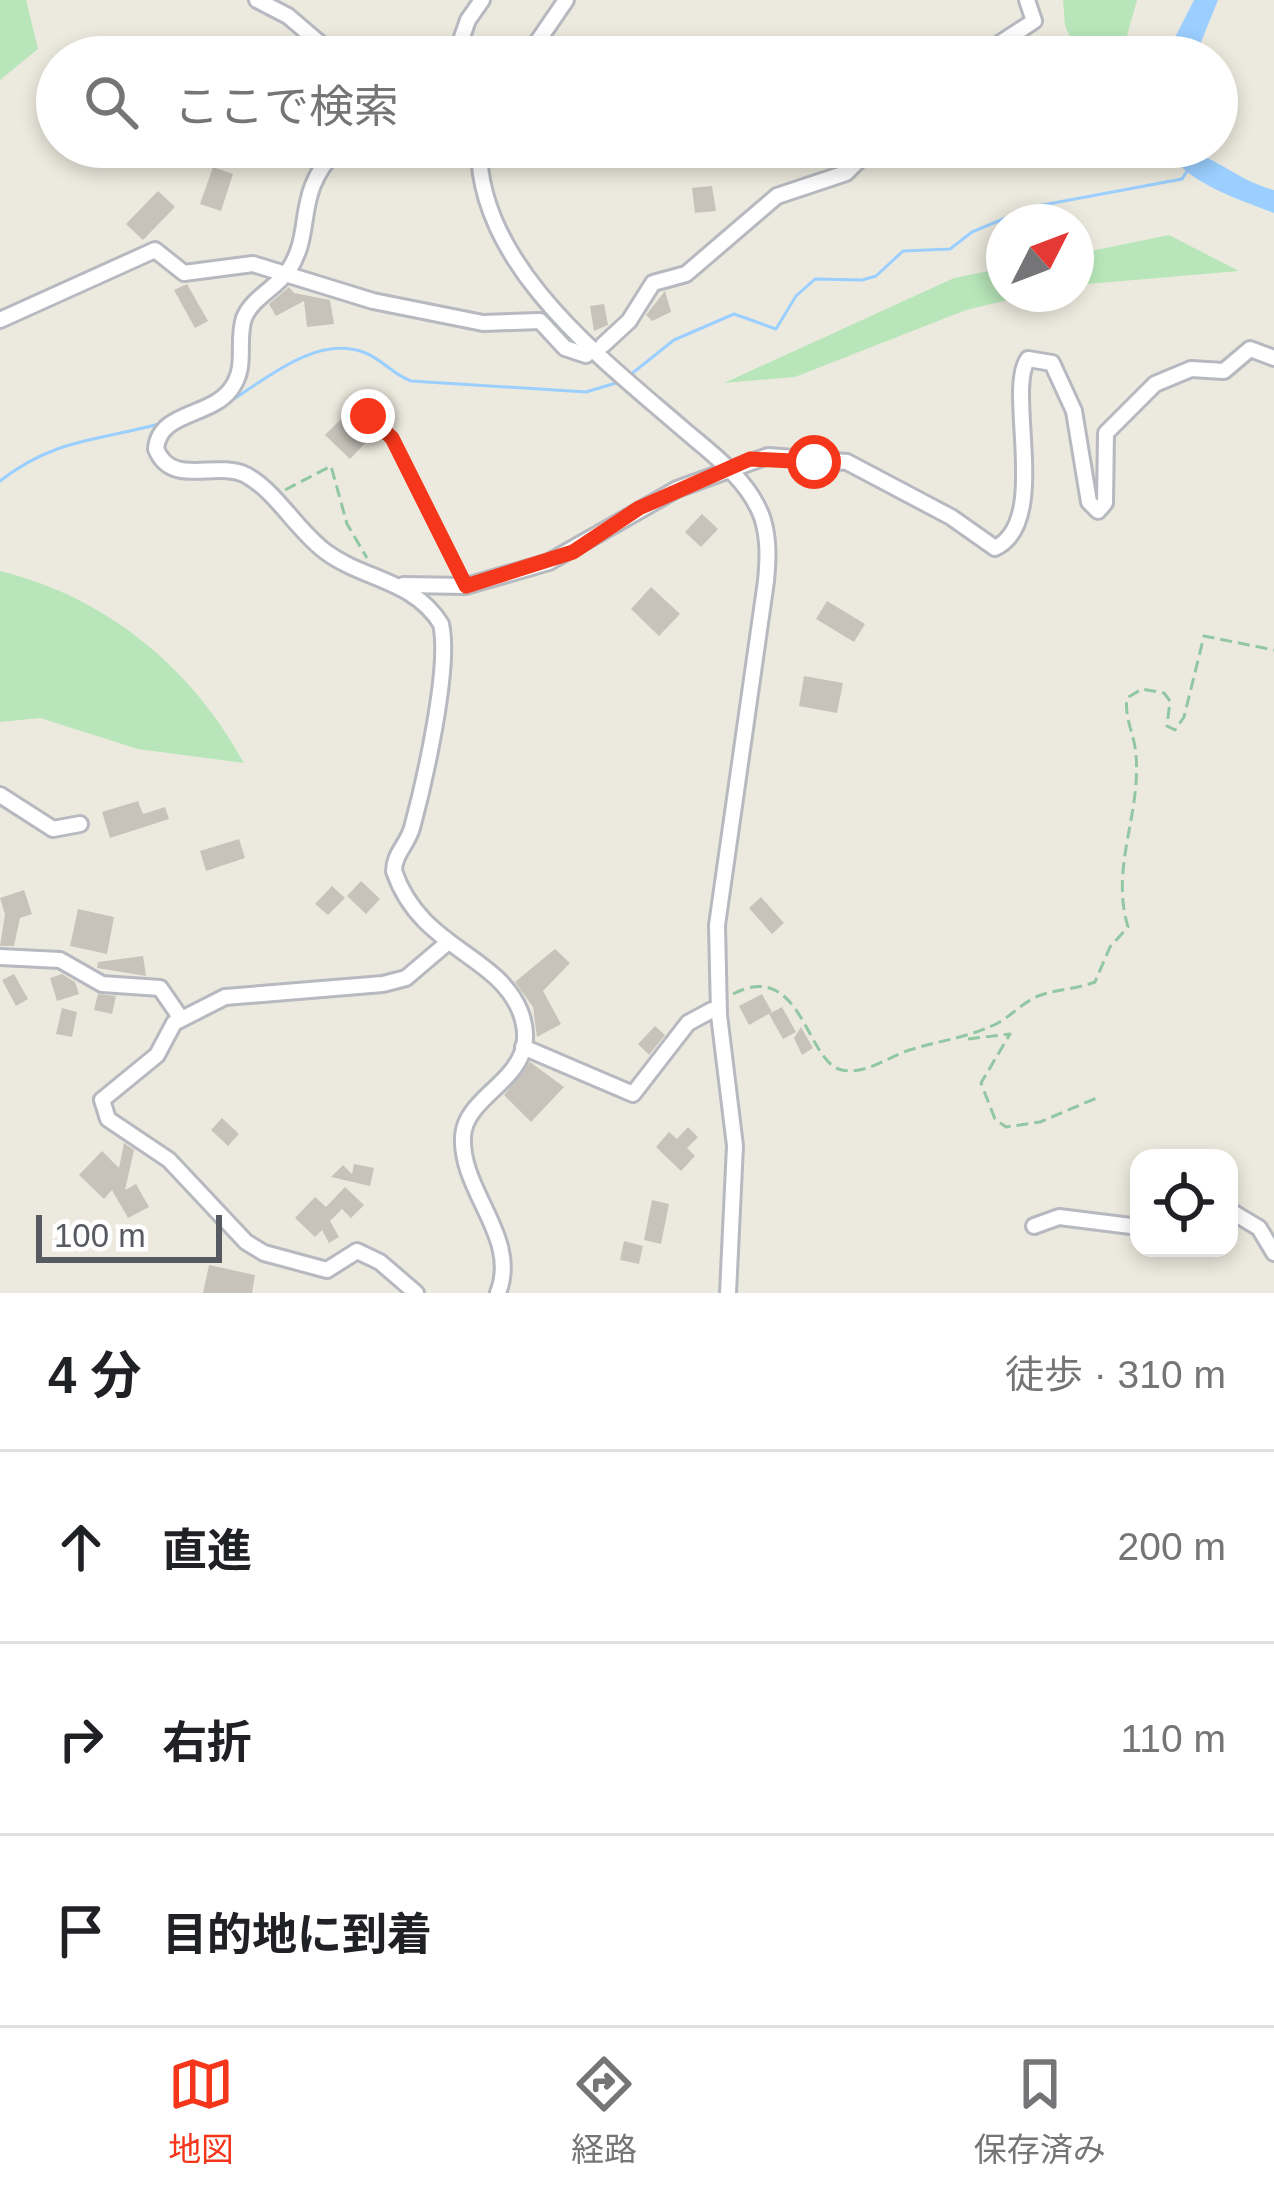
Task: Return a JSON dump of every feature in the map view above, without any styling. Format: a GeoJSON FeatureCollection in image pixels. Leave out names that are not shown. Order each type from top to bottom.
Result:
{"type":"FeatureCollection","features":[{"type":"Feature","properties":{"kind":"street"},"geometry":{"type":"LineString","coordinates":[[256,0],[287,16],[311,36]]}},
{"type":"Feature","properties":{"kind":"street"},"geometry":{"type":"LineString","coordinates":[[462,36],[482,0]]}},
{"type":"Feature","properties":{"kind":"street"},"geometry":{"type":"LineString","coordinates":[[541,36],[566,0]]}},
{"type":"Feature","properties":{"kind":"street"},"geometry":{"type":"LineString","coordinates":[[1010,36],[1034,20],[1027,0]]}},
{"type":"Feature","properties":{"kind":"street"},"geometry":{"type":"LineString","coordinates":[[323,168],[310,183],[285,275],[246,315],[242,367],[229,392],[208,409],[175,420],[155,443],[161,460],[173,469],[233,471],[266,492],[335,559],[398,585],[431,610],[444,641],[411,832],[394,871],[426,926],[508,991],[521,1014],[523,1047],[508,1077],[471,1115],[463,1133],[468,1168],[504,1259],[498,1293]]}},
{"type":"Feature","properties":{"kind":"street"},"geometry":{"type":"LineString","coordinates":[[479,168],[515,254],[535,288],[594,350],[725,466],[760,514],[767,554],[716,925],[719,1015],[735,1146],[728,1293]]}},
{"type":"Feature","properties":{"kind":"street"},"geometry":{"type":"LineString","coordinates":[[0,320],[155,250],[184,273],[244,264],[373,301],[483,323],[540,321],[565,348],[594,350],[629,322],[653,283],[686,274],[777,196],[850,168]]}},
{"type":"Feature","properties":{"kind":"street"},"geometry":{"type":"LineString","coordinates":[[398,585],[466,586],[573,552],[639,508],[725,466],[768,456],[847,462],[951,517],[995,548],[1009,536],[1022,491],[1026,443],[1021,374],[1028,359],[1052,363],[1074,411],[1089,502],[1098,511],[1105,502],[1106,433],[1135,401],[1175,374],[1224,371],[1250,349],[1274,358]]}},
{"type":"Feature","properties":{"kind":"street"},"geometry":{"type":"LineString","coordinates":[[0,794],[53,829],[80,824]]}},
{"type":"Feature","properties":{"kind":"street"},"geometry":{"type":"LineString","coordinates":[[416,1293],[380,1262],[357,1251],[328,1270],[264,1253],[246,1243],[169,1160],[107,1119],[101,1105],[105,1095],[157,1055],[180,1017],[239,993],[406,978],[446,944]]}},
{"type":"Feature","properties":{"kind":"street"},"geometry":{"type":"LineString","coordinates":[[0,957],[60,960],[102,984],[160,988],[180,1017]]}},
{"type":"Feature","properties":{"kind":"street"},"geometry":{"type":"LineString","coordinates":[[523,1047],[634,1094],[688,1023],[712,1010]]}},
{"type":"Feature","properties":{"kind":"street"},"geometry":{"type":"LineString","coordinates":[[1238,1215],[1259,1228],[1274,1253]]}},
{"type":"Feature","properties":{"kind":"street"},"geometry":{"type":"LineString","coordinates":[[1034,1226],[1059,1217],[1130,1226]]}},
{"type":"Feature","properties":{"kind":"path"},"geometry":{"type":"LineString","coordinates":[[362,417],[392,438],[466,586]]}},
{"type":"Feature","properties":{"kind":"path"},"geometry":{"type":"LineString","coordinates":[[266,492],[293,488],[332,466],[347,524],[371,562]]}},
{"type":"Feature","properties":{"kind":"path"},"geometry":{"type":"LineString","coordinates":[[966,1039],[1037,997],[1095,982],[1110,946],[1127,928],[1120,904],[1119,866],[1132,816],[1136,755],[1127,698],[1142,689],[1164,692],[1170,701],[1167,725],[1175,730],[1184,717],[1204,636],[1274,650]]}},
{"type":"Feature","properties":{"kind":"path"},"geometry":{"type":"LineString","coordinates":[[712,1010],[745,989],[784,997],[808,1022],[825,1059],[844,1070],[966,1039],[1010,1034],[981,1083],[994,1119],[1006,1127],[1040,1122],[1099,1097]]}},
{"type":"Feature","properties":{"kind":"green space"},"geometry":{"type":"Polygon","coordinates":[[[0,0],[26,0],[36,51],[0,80],[0,0]]]}},
{"type":"Feature","properties":{"kind":"green space"},"geometry":{"type":"Polygon","coordinates":[[[1063,0],[1137,0],[1127,36],[1070,36],[1063,0]]]}},
{"type":"Feature","properties":{"kind":"green space"},"geometry":{"type":"Polygon","coordinates":[[[1169,235],[1239,271],[1094,283],[1094,250],[1169,235]]]}},
{"type":"Feature","properties":{"kind":"green space"},"geometry":{"type":"Polygon","coordinates":[[[986,272],[986,305],[795,377],[724,383],[954,278],[986,272]]]}},
{"type":"Feature","properties":{"kind":"green space"},"geometry":{"type":"Polygon","coordinates":[[[0,571],[76,599],[143,641],[199,697],[244,763],[138,749],[40,718],[0,722],[0,571]]]}},
{"type":"Feature","properties":{"kind":"water"},"geometry":{"type":"Polygon","coordinates":[[[1194,0],[1218,0],[1203,36],[1176,36],[1194,0]]]}},
{"type":"Feature","properties":{"kind":"water"},"geometry":{"type":"Polygon","coordinates":[[[1183,168],[1226,168],[1274,190],[1274,213],[1229,195],[1183,168]]]}},
{"type":"Feature","properties":{"kind":"building"},"geometry":{"type":"Polygon","coordinates":[[[213,168],[233,174],[221,211],[200,204],[213,168]]]}},
{"type":"Feature","properties":{"kind":"building"},"geometry":{"type":"Polygon","coordinates":[[[712,186],[716,211],[695,213],[692,188],[712,186]]]}},
{"type":"Feature","properties":{"kind":"building"},"geometry":{"type":"Polygon","coordinates":[[[158,191],[175,207],[143,240],[126,224],[158,191]]]}},
{"type":"Feature","properties":{"kind":"building"},"geometry":{"type":"Polygon","coordinates":[[[187,284],[208,321],[195,328],[174,290],[187,284]]]}},
{"type":"Feature","properties":{"kind":"building"},"geometry":{"type":"Polygon","coordinates":[[[289,287],[294,293],[330,300],[334,324],[307,327],[304,301],[276,316],[269,304],[289,287]]]}},
{"type":"Feature","properties":{"kind":"building"},"geometry":{"type":"Polygon","coordinates":[[[665,291],[671,312],[652,321],[646,315],[665,291]]]}},
{"type":"Feature","properties":{"kind":"building"},"geometry":{"type":"Polygon","coordinates":[[[604,304],[608,325],[594,331],[590,306],[604,304]]]}},
{"type":"Feature","properties":{"kind":"building"},"geometry":{"type":"Polygon","coordinates":[[[342,418],[367,441],[350,459],[325,435],[342,418]]]}},
{"type":"Feature","properties":{"kind":"building"},"geometry":{"type":"Polygon","coordinates":[[[702,514],[718,529],[701,547],[685,532],[702,514]]]}},
{"type":"Feature","properties":{"kind":"building"},"geometry":{"type":"Polygon","coordinates":[[[651,587],[680,614],[659,636],[631,609],[651,587]]]}},
{"type":"Feature","properties":{"kind":"building"},"geometry":{"type":"Polygon","coordinates":[[[827,601],[865,624],[854,642],[816,619],[827,601]]]}},
{"type":"Feature","properties":{"kind":"building"},"geometry":{"type":"Polygon","coordinates":[[[804,676],[843,683],[837,713],[799,706],[804,676]]]}},
{"type":"Feature","properties":{"kind":"building"},"geometry":{"type":"Polygon","coordinates":[[[138,801],[143,814],[165,807],[169,819],[110,838],[102,812],[138,801]]]}},
{"type":"Feature","properties":{"kind":"building"},"geometry":{"type":"Polygon","coordinates":[[[239,839],[245,858],[206,871],[200,851],[239,839]]]}},
{"type":"Feature","properties":{"kind":"building"},"geometry":{"type":"Polygon","coordinates":[[[361,881],[380,899],[366,914],[347,896],[361,881]]]}},
{"type":"Feature","properties":{"kind":"building"},"geometry":{"type":"Polygon","coordinates":[[[332,886],[345,898],[328,915],[315,904],[332,886]]]}},
{"type":"Feature","properties":{"kind":"building"},"geometry":{"type":"Polygon","coordinates":[[[24,890],[32,914],[20,918],[14,946],[0,946],[5,914],[0,898],[24,890]]]}},
{"type":"Feature","properties":{"kind":"building"},"geometry":{"type":"Polygon","coordinates":[[[761,897],[784,923],[772,934],[749,908],[761,897]]]}},
{"type":"Feature","properties":{"kind":"building"},"geometry":{"type":"Polygon","coordinates":[[[78,909],[114,917],[107,954],[70,946],[78,909]]]}},
{"type":"Feature","properties":{"kind":"building"},"geometry":{"type":"Polygon","coordinates":[[[555,949],[570,963],[543,991],[561,1024],[537,1037],[533,1007],[515,982],[555,949]]]}},
{"type":"Feature","properties":{"kind":"building"},"geometry":{"type":"Polygon","coordinates":[[[143,956],[146,976],[97,968],[98,962],[143,956]]]}},
{"type":"Feature","properties":{"kind":"building"},"geometry":{"type":"Polygon","coordinates":[[[14,974],[28,999],[16,1006],[2,980],[14,974]]]}},
{"type":"Feature","properties":{"kind":"building"},"geometry":{"type":"Polygon","coordinates":[[[62,974],[75,982],[79,994],[57,1001],[50,978],[62,974]]]}},
{"type":"Feature","properties":{"kind":"building"},"geometry":{"type":"Polygon","coordinates":[[[98,994],[116,996],[112,1014],[94,1010],[98,994]]]}},
{"type":"Feature","properties":{"kind":"building"},"geometry":{"type":"Polygon","coordinates":[[[762,994],[772,1012],[749,1025],[739,1006],[762,994]]]}},
{"type":"Feature","properties":{"kind":"building"},"geometry":{"type":"Polygon","coordinates":[[[782,1007],[796,1032],[783,1039],[769,1014],[782,1007]]]}},
{"type":"Feature","properties":{"kind":"building"},"geometry":{"type":"Polygon","coordinates":[[[62,1008],[77,1012],[72,1037],[56,1034],[62,1008]]]}},
{"type":"Feature","properties":{"kind":"building"},"geometry":{"type":"Polygon","coordinates":[[[655,1026],[665,1035],[649,1055],[638,1044],[655,1026]]]}},
{"type":"Feature","properties":{"kind":"building"},"geometry":{"type":"Polygon","coordinates":[[[801,1027],[813,1048],[802,1055],[794,1038],[801,1027]]]}},
{"type":"Feature","properties":{"kind":"building"},"geometry":{"type":"Polygon","coordinates":[[[530,1062],[564,1087],[531,1122],[504,1095],[530,1062]]]}},
{"type":"Feature","properties":{"kind":"building"},"geometry":{"type":"Polygon","coordinates":[[[222,1118],[239,1134],[228,1146],[211,1130],[222,1118]]]}},
{"type":"Feature","properties":{"kind":"building"},"geometry":{"type":"Polygon","coordinates":[[[688,1127],[698,1137],[687,1148],[695,1156],[681,1171],[656,1147],[669,1132],[677,1139],[688,1127]]]}},
{"type":"Feature","properties":{"kind":"building"},"geometry":{"type":"Polygon","coordinates":[[[124,1143],[134,1150],[125,1190],[136,1184],[149,1207],[128,1218],[112,1190],[104,1199],[79,1175],[102,1151],[119,1168],[124,1143]]]}},
{"type":"Feature","properties":{"kind":"building"},"geometry":{"type":"Polygon","coordinates":[[[354,1164],[374,1168],[370,1186],[331,1177],[343,1165],[352,1174],[354,1164]]]}},
{"type":"Feature","properties":{"kind":"building"},"geometry":{"type":"Polygon","coordinates":[[[345,1187],[364,1205],[351,1218],[342,1209],[330,1221],[339,1237],[329,1243],[322,1230],[315,1237],[295,1218],[315,1197],[326,1207],[345,1187]]]}},
{"type":"Feature","properties":{"kind":"building"},"geometry":{"type":"Polygon","coordinates":[[[652,1200],[669,1204],[661,1244],[644,1240],[652,1200]]]}},
{"type":"Feature","properties":{"kind":"building"},"geometry":{"type":"Polygon","coordinates":[[[624,1241],[643,1246],[639,1264],[620,1260],[624,1241]]]}},
{"type":"Feature","properties":{"kind":"building"},"geometry":{"type":"Polygon","coordinates":[[[209,1265],[255,1275],[252,1293],[203,1293],[209,1265]]]}},
{"type":"Feature","properties":{"kind":"waterway"},"geometry":{"type":"LineString","coordinates":[[630,375],[674,340],[734,314],[776,329],[796,296],[815,279],[876,276],[903,251],[950,249],[972,232],[1032,207],[1182,179],[1189,168]]}},
{"type":"Feature","properties":{"kind":"waterway"},"geometry":{"type":"LineString","coordinates":[[226,404],[290,363],[345,348],[363,352],[411,381],[586,392],[616,383]]}},
{"type":"Feature","properties":{"kind":"waterway"},"geometry":{"type":"LineString","coordinates":[[0,481],[57,449],[159,424]]}},
{"type":"Feature","properties":{"kind":"route"},"geometry":{"type":"LineString","coordinates":[[368,416],[392,438],[466,586],[573,552],[639,508],[677,489],[721,476],[750,459],[768,456],[814,462]]}}]}
